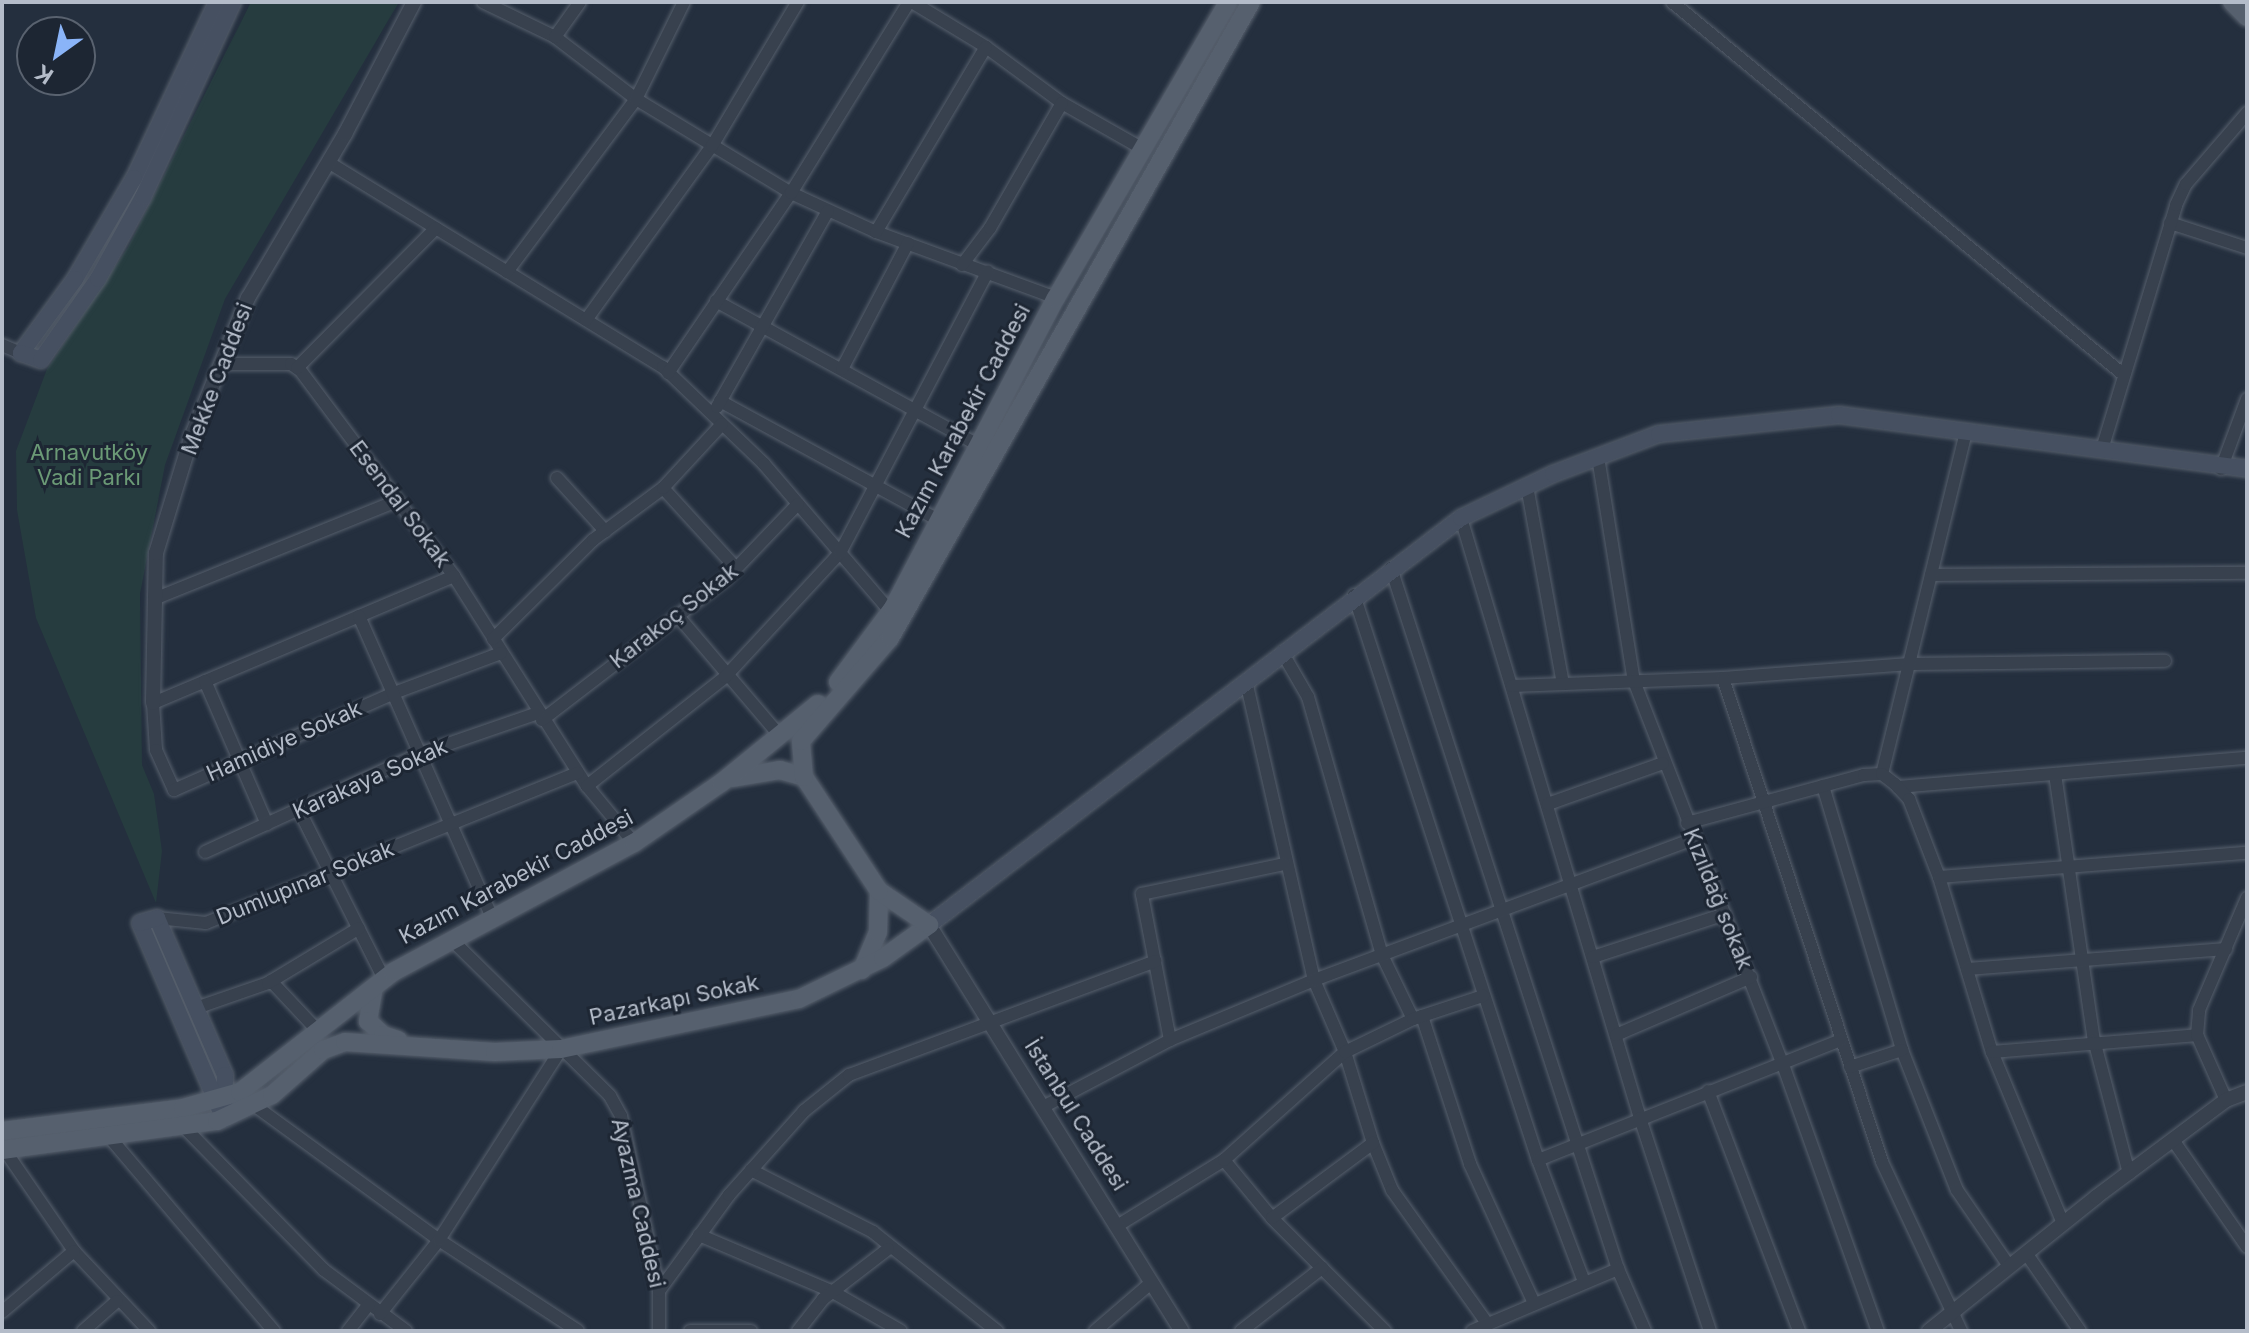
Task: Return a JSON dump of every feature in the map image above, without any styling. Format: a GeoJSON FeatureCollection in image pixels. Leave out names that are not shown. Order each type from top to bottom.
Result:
{"type":"FeatureCollection","features":[{"type":"Feature","properties":{"kind":"main road"},"geometry":{"type":"LineString","coordinates":[[217,2],[134,178],[75,279],[21,353],[41,360],[98,279],[143,197],[233,2]]}},
{"type":"Feature","properties":{"kind":"main road","name":"Kazım Karabekir Caddesi"},"geometry":{"type":"LineString","coordinates":[[3,1143],[183,1126],[223,1106],[270,1074],[379,983],[451,939],[634,843],[721,783],[780,736],[852,668],[891,612],[936,519],[1056,298],[1228,2]]}},
{"type":"Feature","properties":{"kind":"main road","name":"Kazım Karabekir Caddesi"},"geometry":{"type":"LineString","coordinates":[[804,777],[801,741],[890,638],[1251,2]]}},
{"type":"Feature","properties":{"kind":"main road"},"geometry":{"type":"LineString","coordinates":[[2232,2],[2247,17]]}},
{"type":"Feature","properties":{"kind":"main road"},"geometry":{"type":"LineString","coordinates":[[721,783],[780,770],[804,777],[879,891],[929,925],[1354,595],[1461,518],[1527,486],[1659,434],[1839,415],[2103,446],[2221,469],[2247,469]]}},
{"type":"Feature","properties":{"kind":"main road"},"geometry":{"type":"LineString","coordinates":[[862,970],[878,932],[879,891]]}},
{"type":"Feature","properties":{"kind":"main road"},"geometry":{"type":"LineString","coordinates":[[149,920],[196,1008],[225,1075],[223,1106]]}},
{"type":"Feature","properties":{"kind":"main road"},"geometry":{"type":"LineString","coordinates":[[149,920],[223,1106]]}},
{"type":"Feature","properties":{"kind":"main road","name":"Pazarkapı Sokak"},"geometry":{"type":"LineString","coordinates":[[409,1043],[495,1052],[561,1049],[799,999],[862,970],[929,925]]}},
{"type":"Feature","properties":{"kind":"main road"},"geometry":{"type":"LineString","coordinates":[[379,983],[368,1021],[383,1035],[409,1043]]}},
{"type":"Feature","properties":{"kind":"main road","name":"Kazım Karabekir Caddesi"},"geometry":{"type":"LineString","coordinates":[[3,1143],[223,1106],[254,1105],[323,1050],[345,1042],[409,1043]]}},
{"type":"Feature","properties":{"kind":"street","name":"Mekke Caddesi"},"geometry":{"type":"LineString","coordinates":[[174,790],[156,750],[153,703],[156,553],[192,435],[248,298],[328,162],[414,2]]}},
{"type":"Feature","properties":{"kind":"street"},"geometry":{"type":"LineString","coordinates":[[483,2],[555,37],[636,99],[791,193],[876,232],[1056,298]]}},
{"type":"Feature","properties":{"kind":"street"},"geometry":{"type":"LineString","coordinates":[[555,37],[580,2]]}},
{"type":"Feature","properties":{"kind":"street"},"geometry":{"type":"LineString","coordinates":[[507,272],[636,99],[684,2]]}},
{"type":"Feature","properties":{"kind":"street"},"geometry":{"type":"LineString","coordinates":[[586,320],[712,146],[798,2]]}},
{"type":"Feature","properties":{"kind":"street"},"geometry":{"type":"LineString","coordinates":[[668,373],[791,193],[910,2],[986,47],[1062,103],[1143,149]]}},
{"type":"Feature","properties":{"kind":"street"},"geometry":{"type":"LineString","coordinates":[[1672,2],[2124,375]]}},
{"type":"Feature","properties":{"kind":"street"},"geometry":{"type":"LineString","coordinates":[[876,232],[986,47]]}},
{"type":"Feature","properties":{"kind":"street"},"geometry":{"type":"LineString","coordinates":[[962,265],[990,228],[1062,103]]}},
{"type":"Feature","properties":{"kind":"street"},"geometry":{"type":"LineString","coordinates":[[2103,446],[2170,223],[2186,184],[2247,113]]}},
{"type":"Feature","properties":{"kind":"street"},"geometry":{"type":"LineString","coordinates":[[328,162],[668,373],[798,504],[891,612]]}},
{"type":"Feature","properties":{"kind":"street"},"geometry":{"type":"LineString","coordinates":[[493,639],[605,531],[663,488],[717,420],[720,401],[828,211]]}},
{"type":"Feature","properties":{"kind":"street"},"geometry":{"type":"LineString","coordinates":[[2170,223],[2247,248]]}},
{"type":"Feature","properties":{"kind":"street"},"geometry":{"type":"LineString","coordinates":[[220,364],[297,368],[436,228]]}},
{"type":"Feature","properties":{"kind":"street"},"geometry":{"type":"LineString","coordinates":[[842,369],[908,243]]}},
{"type":"Feature","properties":{"kind":"street"},"geometry":{"type":"LineString","coordinates":[[587,786],[725,677],[840,553],[988,271]]}},
{"type":"Feature","properties":{"kind":"street"},"geometry":{"type":"LineString","coordinates":[[716,301],[976,444]]}},
{"type":"Feature","properties":{"kind":"street"},"geometry":{"type":"LineString","coordinates":[[2,345],[21,353]]}},
{"type":"Feature","properties":{"kind":"street","name":"Esendal Sokak"},"geometry":{"type":"LineString","coordinates":[[297,368],[454,576],[578,773],[634,843]]}},
{"type":"Feature","properties":{"kind":"street"},"geometry":{"type":"LineString","coordinates":[[2221,469],[2247,399]]}},
{"type":"Feature","properties":{"kind":"street"},"geometry":{"type":"LineString","coordinates":[[720,401],[936,519]]}},
{"type":"Feature","properties":{"kind":"street"},"geometry":{"type":"LineString","coordinates":[[1882,774],[1966,431]]}},
{"type":"Feature","properties":{"kind":"street","name":"Kızıldağ sokak"},"geometry":{"type":"LineString","coordinates":[[1598,457],[1634,681],[1693,839],[1751,977],[1878,1331]]}},
{"type":"Feature","properties":{"kind":"street"},"geometry":{"type":"LineString","coordinates":[[557,478],[605,531]]}},
{"type":"Feature","properties":{"kind":"street"},"geometry":{"type":"LineString","coordinates":[[1527,486],[1563,684]]}},
{"type":"Feature","properties":{"kind":"street"},"geometry":{"type":"LineString","coordinates":[[663,488],[736,568]]}},
{"type":"Feature","properties":{"kind":"street"},"geometry":{"type":"LineString","coordinates":[[154,599],[397,501]]}},
{"type":"Feature","properties":{"kind":"street","name":"Karakoç Sokak"},"geometry":{"type":"LineString","coordinates":[[540,716],[736,568],[798,504]]}},
{"type":"Feature","properties":{"kind":"street"},"geometry":{"type":"LineString","coordinates":[[1461,518],[1640,1118],[1710,1331]]}},
{"type":"Feature","properties":{"kind":"street"},"geometry":{"type":"LineString","coordinates":[[1391,568],[1503,906],[1618,1269],[1645,1331]]}},
{"type":"Feature","properties":{"kind":"street"},"geometry":{"type":"LineString","coordinates":[[1931,575],[2247,573]]}},
{"type":"Feature","properties":{"kind":"street"},"geometry":{"type":"LineString","coordinates":[[153,703],[454,576]]}},
{"type":"Feature","properties":{"kind":"street"},"geometry":{"type":"LineString","coordinates":[[1354,595],[1463,925],[1483,996],[1538,1160],[1584,1282]]}},
{"type":"Feature","properties":{"kind":"street"},"geometry":{"type":"LineString","coordinates":[[677,615],[725,677],[780,736]]}},
{"type":"Feature","properties":{"kind":"street"},"geometry":{"type":"LineString","coordinates":[[359,616],[492,918]]}},
{"type":"Feature","properties":{"kind":"street"},"geometry":{"type":"LineString","coordinates":[[1282,652],[1308,697],[1382,955],[1417,1017],[1470,1164],[1534,1303]]}},
{"type":"Feature","properties":{"kind":"street","name":"Hamidiye Sokak"},"geometry":{"type":"LineString","coordinates":[[174,790],[394,693],[501,653]]}},
{"type":"Feature","properties":{"kind":"street"},"geometry":{"type":"LineString","coordinates":[[1512,686],[1723,678],[1909,664],[2165,661]]}},
{"type":"Feature","properties":{"kind":"street"},"geometry":{"type":"LineString","coordinates":[[1723,678],[1759,777],[1760,802],[1882,1162],[1961,1331]]}},
{"type":"Feature","properties":{"kind":"street"},"geometry":{"type":"LineString","coordinates":[[205,681],[267,824]]}},
{"type":"Feature","properties":{"kind":"street"},"geometry":{"type":"LineString","coordinates":[[1246,681],[1284,864],[1314,980],[1345,1052],[1373,1143],[1392,1190],[1486,1322]]}},
{"type":"Feature","properties":{"kind":"street","name":"Karakaya Sokak"},"geometry":{"type":"LineString","coordinates":[[205,852],[419,754],[540,716]]}},
{"type":"Feature","properties":{"kind":"street"},"geometry":{"type":"LineString","coordinates":[[1898,787],[2247,758]]}},
{"type":"Feature","properties":{"kind":"street"},"geometry":{"type":"LineString","coordinates":[[1548,804],[1663,763]]}},
{"type":"Feature","properties":{"kind":"street","name":"Dumlupınar Sokak"},"geometry":{"type":"LineString","coordinates":[[149,920],[206,923],[578,773]]}},
{"type":"Feature","properties":{"kind":"street"},"geometry":{"type":"LineString","coordinates":[[1687,823],[1823,786],[1882,774]]}},
{"type":"Feature","properties":{"kind":"street"},"geometry":{"type":"LineString","coordinates":[[1882,774],[1909,799],[1939,877],[1992,1052],[2063,1223]]}},
{"type":"Feature","properties":{"kind":"street"},"geometry":{"type":"LineString","coordinates":[[2055,774],[2094,1040],[2129,1173]]}},
{"type":"Feature","properties":{"kind":"street"},"geometry":{"type":"LineString","coordinates":[[1823,786],[1902,1050],[1957,1190],[2009,1266]]}},
{"type":"Feature","properties":{"kind":"street"},"geometry":{"type":"LineString","coordinates":[[299,810],[359,928],[379,983]]}},
{"type":"Feature","properties":{"kind":"street"},"geometry":{"type":"LineString","coordinates":[[1043,1107],[1170,1040],[1314,980],[1463,925],[1503,906],[1693,839]]}},
{"type":"Feature","properties":{"kind":"street"},"geometry":{"type":"LineString","coordinates":[[1939,877],[2247,853]]}},
{"type":"Feature","properties":{"kind":"street"},"geometry":{"type":"LineString","coordinates":[[1170,1040],[1142,894],[1284,864]]}},
{"type":"Feature","properties":{"kind":"street"},"geometry":{"type":"LineString","coordinates":[[2226,1100],[2197,1035],[2199,1010],[2247,898]]}},
{"type":"Feature","properties":{"kind":"street"},"geometry":{"type":"LineString","coordinates":[[1593,957],[1725,914]]}},
{"type":"Feature","properties":{"kind":"street","name":"İstanbul Caddesi"},"geometry":{"type":"LineString","coordinates":[[929,925],[1182,1331]]}},
{"type":"Feature","properties":{"kind":"street"},"geometry":{"type":"LineString","coordinates":[[196,1008],[271,981],[359,928]]}},
{"type":"Feature","properties":{"kind":"street","name":"Ayazma Caddesi"},"geometry":{"type":"LineString","coordinates":[[451,939],[610,1096],[621,1116],[659,1291],[659,1331]]}},
{"type":"Feature","properties":{"kind":"street"},"geometry":{"type":"LineString","coordinates":[[1967,969],[2226,949]]}},
{"type":"Feature","properties":{"kind":"street"},"geometry":{"type":"LineString","coordinates":[[659,1291],[751,1170],[804,1111],[849,1075],[1155,961]]}},
{"type":"Feature","properties":{"kind":"street"},"geometry":{"type":"LineString","coordinates":[[1616,1035],[1751,977]]}},
{"type":"Feature","properties":{"kind":"street"},"geometry":{"type":"LineString","coordinates":[[271,981],[318,1031]]}},
{"type":"Feature","properties":{"kind":"street"},"geometry":{"type":"LineString","coordinates":[[1117,1226],[1224,1160],[1345,1052],[1417,1017],[1483,996]]}},
{"type":"Feature","properties":{"kind":"street"},"geometry":{"type":"LineString","coordinates":[[1992,1052],[2094,1040],[2197,1035]]}},
{"type":"Feature","properties":{"kind":"street"},"geometry":{"type":"LineString","coordinates":[[1538,1160],[1841,1040]]}},
{"type":"Feature","properties":{"kind":"street"},"geometry":{"type":"LineString","coordinates":[[380,1314],[439,1240],[561,1049]]}},
{"type":"Feature","properties":{"kind":"street"},"geometry":{"type":"LineString","coordinates":[[1850,1067],[1902,1050]]}},
{"type":"Feature","properties":{"kind":"street"},"geometry":{"type":"LineString","coordinates":[[1708,1091],[1799,1331]]}},
{"type":"Feature","properties":{"kind":"street"},"geometry":{"type":"LineString","coordinates":[[1929,1331],[2063,1223],[2226,1100],[2247,1092]]}},
{"type":"Feature","properties":{"kind":"street"},"geometry":{"type":"LineString","coordinates":[[254,1105],[439,1240],[578,1331]]}},
{"type":"Feature","properties":{"kind":"street"},"geometry":{"type":"LineString","coordinates":[[183,1126],[324,1270],[406,1331]]}},
{"type":"Feature","properties":{"kind":"street"},"geometry":{"type":"LineString","coordinates":[[106,1133],[274,1331]]}},
{"type":"Feature","properties":{"kind":"street"},"geometry":{"type":"LineString","coordinates":[[2173,1140],[2247,1247]]}},
{"type":"Feature","properties":{"kind":"street"},"geometry":{"type":"LineString","coordinates":[[3,1143],[74,1251],[117,1301],[149,1331]]}},
{"type":"Feature","properties":{"kind":"street"},"geometry":{"type":"LineString","coordinates":[[1272,1218],[1373,1143]]}},
{"type":"Feature","properties":{"kind":"street"},"geometry":{"type":"LineString","coordinates":[[1224,1160],[1272,1218],[1385,1331]]}},
{"type":"Feature","properties":{"kind":"street"},"geometry":{"type":"LineString","coordinates":[[751,1170],[844,1215],[997,1331]]}},
{"type":"Feature","properties":{"kind":"street"},"geometry":{"type":"LineString","coordinates":[[699,1235],[833,1292],[901,1331]]}},
{"type":"Feature","properties":{"kind":"street"},"geometry":{"type":"LineString","coordinates":[[798,1331],[833,1292],[888,1249]]}},
{"type":"Feature","properties":{"kind":"street"},"geometry":{"type":"LineString","coordinates":[[2,1312],[74,1251]]}},
{"type":"Feature","properties":{"kind":"street"},"geometry":{"type":"LineString","coordinates":[[2026,1253],[2080,1331]]}},
{"type":"Feature","properties":{"kind":"street"},"geometry":{"type":"LineString","coordinates":[[1241,1331],[1322,1268]]}},
{"type":"Feature","properties":{"kind":"street"},"geometry":{"type":"LineString","coordinates":[[1472,1331],[1486,1322],[1618,1269]]}},
{"type":"Feature","properties":{"kind":"street"},"geometry":{"type":"LineString","coordinates":[[1095,1331],[1152,1282]]}},
{"type":"Feature","properties":{"kind":"street"},"geometry":{"type":"LineString","coordinates":[[83,1331],[117,1301]]}},
{"type":"Feature","properties":{"kind":"street"},"geometry":{"type":"LineString","coordinates":[[348,1331],[368,1305]]}},
{"type":"Feature","properties":{"kind":"street"},"geometry":{"type":"LineString","coordinates":[[690,1331],[751,1331]]}},
{"type":"Feature","properties":{"kind":"green space","name":"Arnavutköy Vadi Parkı"},"geometry":{"type":"Polygon","coordinates":[[[251,2],[399,2],[225,299],[165,465],[140,594],[142,765],[154,794],[162,851],[156,903],[36,618],[17,510],[16,451],[47,369],[128,247],[251,2]]]}}]}
